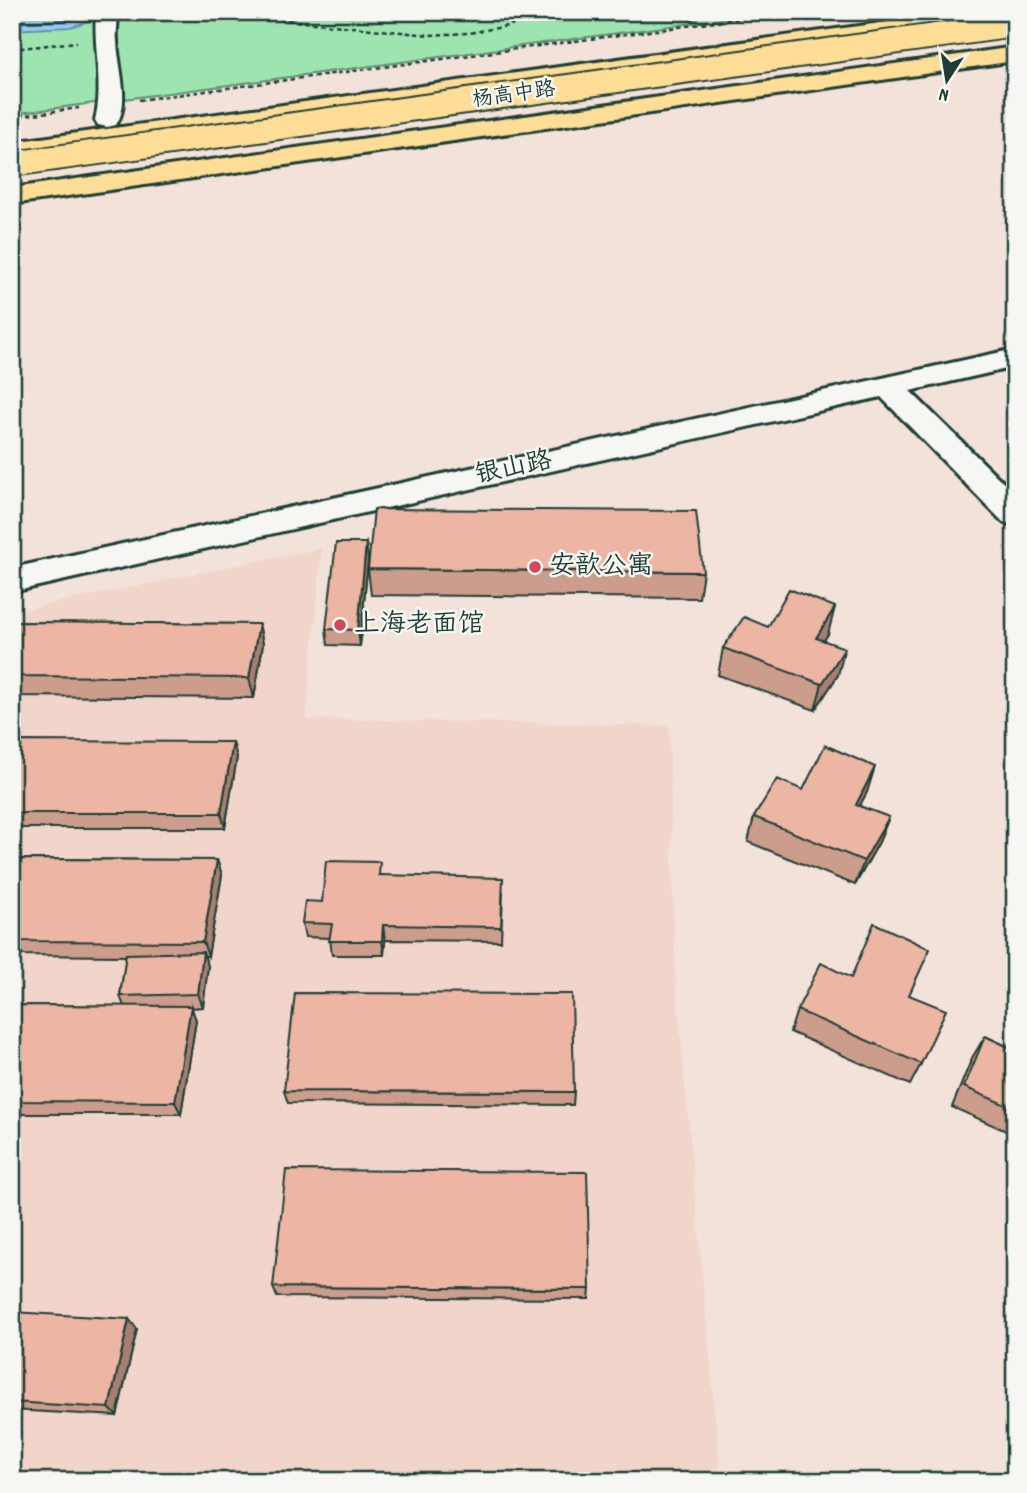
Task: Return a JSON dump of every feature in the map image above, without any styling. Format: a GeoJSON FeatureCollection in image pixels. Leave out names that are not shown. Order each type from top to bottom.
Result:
{"type":"FeatureCollection","features":[{"type":"Feature","properties":{"kind":"main road","name":"杨高中路"},"geometry":{"type":"LineString","coordinates":[[12,132],[109,112],[741,34],[896,12]]}},
{"type":"Feature","properties":{"kind":"main road","name":"杨高中路"},"geometry":{"type":"LineString","coordinates":[[12,150],[1011,12]]}},
{"type":"Feature","properties":{"kind":"main road","name":"杨高中路"},"geometry":{"type":"LineString","coordinates":[[12,164],[1015,25]]}},
{"type":"Feature","properties":{"kind":"main road","name":"杨高中路"},"geometry":{"type":"LineString","coordinates":[[12,186],[1015,47]]}},
{"type":"Feature","properties":{"kind":"main road"},"geometry":{"type":"LineString","coordinates":[[12,196],[1015,54]]}},
{"type":"Feature","properties":{"kind":"main road"},"geometry":{"type":"LineString","coordinates":[[656,61],[824,81]]}},
{"type":"Feature","properties":{"kind":"street"},"geometry":{"type":"LineString","coordinates":[[106,25],[109,112]]}},
{"type":"Feature","properties":{"kind":"street","name":"银山路"},"geometry":{"type":"LineString","coordinates":[[12,580],[1015,358]]}},
{"type":"Feature","properties":{"kind":"street"},"geometry":{"type":"LineString","coordinates":[[888,386],[1015,514]]}},
{"type":"Feature","properties":{"kind":"path"},"geometry":{"type":"LineString","coordinates":[[12,49],[106,25],[223,13],[344,28],[457,35],[492,29],[545,12]]}},
{"type":"Feature","properties":{"kind":"path"},"geometry":{"type":"LineString","coordinates":[[658,12],[692,20],[699,12]]}},
{"type":"Feature","properties":{"kind":"path"},"geometry":{"type":"LineString","coordinates":[[12,117],[109,112],[790,12]]}},
{"type":"Feature","properties":{"kind":"shaded area"},"geometry":{"type":"Polygon","coordinates":[[[322,548],[306,719],[669,726],[675,973],[721,1481],[12,1481],[12,612],[322,548]]]}},
{"type":"Feature","properties":{"kind":"green space"},"geometry":{"type":"Polygon","coordinates":[[[12,12],[776,12],[12,114],[12,12]]]}},
{"type":"Feature","properties":{"kind":"water"},"geometry":{"type":"Polygon","coordinates":[[[117,12],[70,27],[12,30],[12,14],[117,12]]]}},
{"type":"Feature","properties":{"kind":"building"},"geometry":{"type":"Polygon","coordinates":[[[374,509],[696,511],[703,572],[368,569],[374,509]]]}},
{"type":"Feature","properties":{"kind":"building"},"geometry":{"type":"Polygon","coordinates":[[[336,543],[366,543],[358,630],[326,629],[336,543]]]}},
{"type":"Feature","properties":{"kind":"building"},"geometry":{"type":"Polygon","coordinates":[[[789,589],[835,607],[816,638],[845,648],[822,684],[723,648],[744,617],[768,627],[789,589]]]}},
{"type":"Feature","properties":{"kind":"building"},"geometry":{"type":"Polygon","coordinates":[[[12,622],[259,624],[249,678],[12,676],[12,622]]]}},
{"type":"Feature","properties":{"kind":"building"},"geometry":{"type":"Polygon","coordinates":[[[12,741],[233,742],[221,813],[12,813],[12,741]]]}},
{"type":"Feature","properties":{"kind":"building"},"geometry":{"type":"Polygon","coordinates":[[[825,745],[875,767],[856,805],[889,817],[864,861],[754,817],[777,779],[803,790],[825,745]]]}},
{"type":"Feature","properties":{"kind":"building"},"geometry":{"type":"Polygon","coordinates":[[[12,859],[217,860],[203,942],[12,941],[12,859]]]}},
{"type":"Feature","properties":{"kind":"building"},"geometry":{"type":"Polygon","coordinates":[[[326,861],[380,862],[379,875],[503,878],[501,927],[383,925],[382,941],[329,941],[332,924],[302,923],[305,901],[322,902],[326,861]]]}},
{"type":"Feature","properties":{"kind":"building"},"geometry":{"type":"Polygon","coordinates":[[[874,923],[930,949],[909,995],[946,1010],[921,1064],[797,1010],[821,963],[851,978],[874,923]]]}},
{"type":"Feature","properties":{"kind":"building"},"geometry":{"type":"Polygon","coordinates":[[[203,952],[198,994],[120,996],[126,954],[203,952]]]}},
{"type":"Feature","properties":{"kind":"building"},"geometry":{"type":"Polygon","coordinates":[[[295,993],[572,994],[574,1092],[284,1091],[295,993]]]}},
{"type":"Feature","properties":{"kind":"building"},"geometry":{"type":"Polygon","coordinates":[[[12,1005],[191,1006],[175,1102],[12,1101],[12,1005]]]}},
{"type":"Feature","properties":{"kind":"building"},"geometry":{"type":"Polygon","coordinates":[[[985,1036],[1015,1050],[1015,1109],[964,1087],[985,1036]]]}},
{"type":"Feature","properties":{"kind":"building"},"geometry":{"type":"Polygon","coordinates":[[[286,1170],[587,1172],[590,1289],[273,1287],[286,1170]]]}},
{"type":"Feature","properties":{"kind":"building"},"geometry":{"type":"Polygon","coordinates":[[[12,1312],[129,1319],[109,1408],[12,1402],[12,1312]]]}},
{"type":"Feature","properties":{"kind":"place","name":"安歆公寓"},"geometry":{"type":"Point","coordinates":[535,567]}},
{"type":"Feature","properties":{"kind":"place","name":"上海老面馆"},"geometry":{"type":"Point","coordinates":[340,625]}}]}
